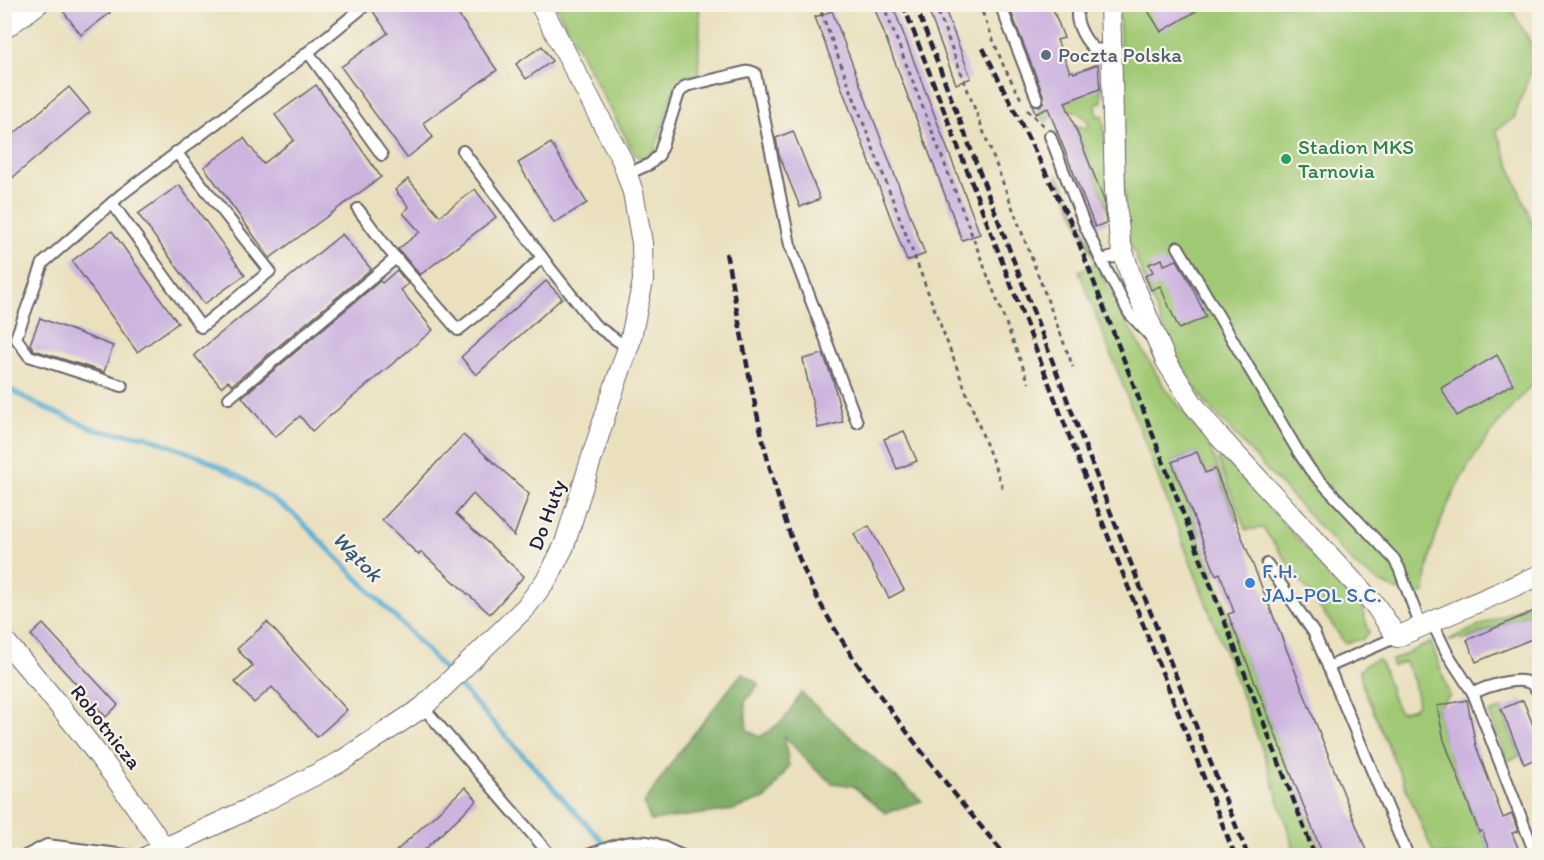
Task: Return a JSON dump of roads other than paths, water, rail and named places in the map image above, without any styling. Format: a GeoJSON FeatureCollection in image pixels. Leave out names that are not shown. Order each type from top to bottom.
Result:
{"type":"FeatureCollection","features":[{"type":"Feature","properties":{"kind":"street"},"geometry":{"type":"LineString","coordinates":[[4,29],[38,4]]}},
{"type":"Feature","properties":{"kind":"street","name":"Do Huty"},"geometry":{"type":"LineString","coordinates":[[156,852],[253,807],[340,762],[423,707],[526,607],[549,576],[564,546],[636,317],[643,281],[642,243],[633,192],[627,174],[610,135],[540,4]]}},
{"type":"Feature","properties":{"kind":"street"},"geometry":{"type":"LineString","coordinates":[[1110,4],[1115,190],[1123,255],[1159,344],[1176,380],[1193,404],[1375,605],[1397,637],[1539,575]]}},
{"type":"Feature","properties":{"kind":"street","name":"Robotnicza"},"geometry":{"type":"LineString","coordinates":[[4,640],[104,764],[144,818],[156,852]]}},
{"type":"Feature","properties":{"kind":"lane"},"geometry":{"type":"LineString","coordinates":[[122,386],[29,356],[16,338],[43,263],[112,203],[367,4]]}},
{"type":"Feature","properties":{"kind":"lane"},"geometry":{"type":"LineString","coordinates":[[1000,4],[1036,99]]}},
{"type":"Feature","properties":{"kind":"lane"},"geometry":{"type":"LineString","coordinates":[[1082,4],[1078,8],[1077,15],[1084,37],[1094,49],[1112,51]]}},
{"type":"Feature","properties":{"kind":"lane"},"geometry":{"type":"LineString","coordinates":[[308,52],[382,154]]}},
{"type":"Feature","properties":{"kind":"lane"},"geometry":{"type":"LineString","coordinates":[[627,174],[650,165],[659,155],[679,93],[686,86],[749,71],[755,73],[790,245],[857,422]]}},
{"type":"Feature","properties":{"kind":"lane"},"geometry":{"type":"LineString","coordinates":[[1050,136],[1101,260],[1129,313],[1140,327],[1159,344]]}},
{"type":"Feature","properties":{"kind":"lane"},"geometry":{"type":"LineString","coordinates":[[463,151],[595,325],[628,348]]}},
{"type":"Feature","properties":{"kind":"lane"},"geometry":{"type":"LineString","coordinates":[[112,203],[201,327],[270,271],[176,152]]}},
{"type":"Feature","properties":{"kind":"lane"},"geometry":{"type":"LineString","coordinates":[[358,209],[396,258],[458,330],[505,293],[542,257]]}},
{"type":"Feature","properties":{"kind":"lane"},"geometry":{"type":"LineString","coordinates":[[1178,247],[1299,453],[1311,471],[1394,559],[1427,625],[1473,693],[1536,855]]}},
{"type":"Feature","properties":{"kind":"lane"},"geometry":{"type":"LineString","coordinates":[[1101,260],[1123,255]]}},
{"type":"Feature","properties":{"kind":"lane"},"geometry":{"type":"LineString","coordinates":[[229,398],[396,258]]}},
{"type":"Feature","properties":{"kind":"lane"},"geometry":{"type":"LineString","coordinates":[[1267,564],[1314,633],[1408,855]]}},
{"type":"Feature","properties":{"kind":"lane"},"geometry":{"type":"LineString","coordinates":[[1328,667],[1397,637]]}},
{"type":"Feature","properties":{"kind":"lane"},"geometry":{"type":"LineString","coordinates":[[1473,693],[1485,687],[1515,681],[1530,683],[1539,694]]}},
{"type":"Feature","properties":{"kind":"lane"},"geometry":{"type":"LineString","coordinates":[[423,707],[551,855]]}},
{"type":"Feature","properties":{"kind":"lane"},"geometry":{"type":"LineString","coordinates":[[585,855],[621,844],[647,842],[684,855]]}},
{"type":"Feature","properties":{"kind":"lane"},"geometry":{"type":"LineString","coordinates":[[608,855],[621,844]]}},
{"type":"Feature","properties":{"kind":"lane"},"geometry":{"type":"LineString","coordinates":[[26,855],[48,845],[134,855]]}},
{"type":"Feature","properties":{"kind":"waterway","name":"Wątok"},"geometry":{"type":"LineString","coordinates":[[4,386],[38,405],[99,431],[145,436],[205,459],[245,480],[295,515],[407,629],[616,856]]}},
{"type":"Feature","properties":{"kind":"railway"},"geometry":{"type":"LineString","coordinates":[[903,4],[1100,516],[1235,856]]}},
{"type":"Feature","properties":{"kind":"railway"},"geometry":{"type":"LineString","coordinates":[[915,4],[1110,511],[1248,856]]}},
{"type":"Feature","properties":{"kind":"railway"},"geometry":{"type":"LineString","coordinates":[[983,48],[1072,225],[1315,856]]}},
{"type":"Feature","properties":{"kind":"railway"},"geometry":{"type":"LineString","coordinates":[[726,253],[747,367],[773,480],[797,553],[817,598],[869,681],[1006,856]]}},
{"type":"Feature","properties":{"kind":"place","name":"Poczta Polska"},"geometry":{"type":"Point","coordinates":[1046,55]}},
{"type":"Feature","properties":{"kind":"place","name":"Stadion MKS Tarnovia"},"geometry":{"type":"Point","coordinates":[1286,159]}},
{"type":"Feature","properties":{"kind":"place","name":"F.H. JAJ-POL S.C."},"geometry":{"type":"Point","coordinates":[1250,583]}}]}
